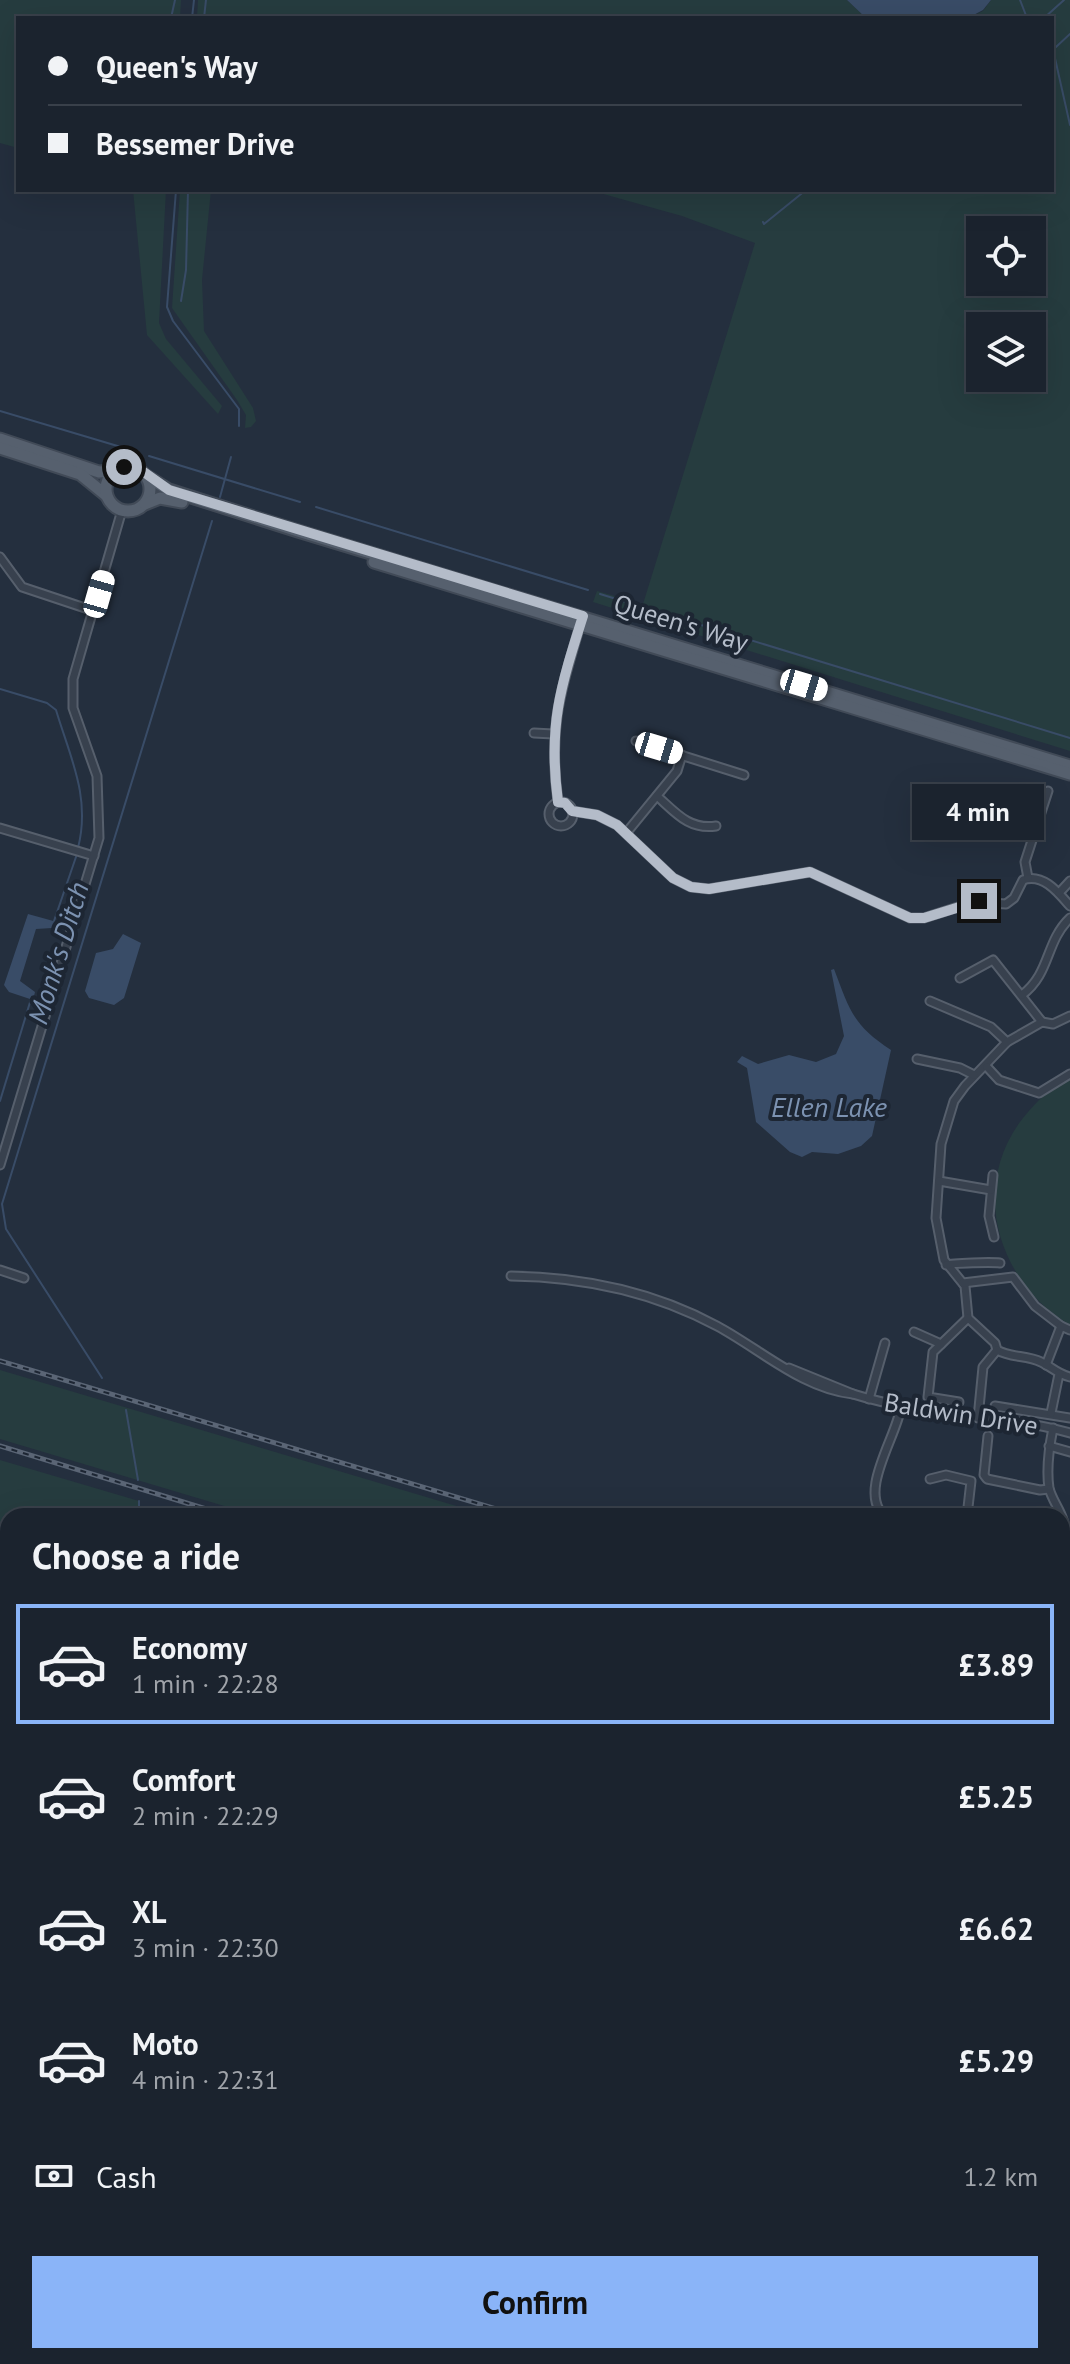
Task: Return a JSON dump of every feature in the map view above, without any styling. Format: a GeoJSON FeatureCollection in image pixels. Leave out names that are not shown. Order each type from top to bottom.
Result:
{"type":"FeatureCollection","features":[{"type":"Feature","properties":{"kind":"main road","name":"Queen's Way"},"geometry":{"type":"LineString","coordinates":[[0,439],[99,472],[129,467],[169,490],[1070,774]]}},
{"type":"Feature","properties":{"kind":"main road"},"geometry":{"type":"LineString","coordinates":[[0,448],[80,474],[122,510]]}},
{"type":"Feature","properties":{"kind":"main road"},"geometry":{"type":"LineString","coordinates":[[107,496],[106,485],[114,471]]}},
{"type":"Feature","properties":{"kind":"main road"},"geometry":{"type":"LineString","coordinates":[[145,475],[150,492],[145,504]]}},
{"type":"Feature","properties":{"kind":"main road","name":"Queen's Way"},"geometry":{"type":"LineString","coordinates":[[122,510],[130,511],[160,498],[171,499],[1070,766]]}},
{"type":"Feature","properties":{"kind":"street"},"geometry":{"type":"LineString","coordinates":[[0,1165],[99,838],[99,791],[72,695],[73,679],[122,510]]}},
{"type":"Feature","properties":{"kind":"street"},"geometry":{"type":"LineString","coordinates":[[0,557],[9,573],[30,591],[94,611]]}},
{"type":"Feature","properties":{"kind":"street"},"geometry":{"type":"LineString","coordinates":[[0,578],[9,573]]}},
{"type":"Feature","properties":{"kind":"street"},"geometry":{"type":"LineString","coordinates":[[572,811],[570,822],[555,825],[549,812],[558,802],[553,734],[555,713],[582,620]]}},
{"type":"Feature","properties":{"kind":"street"},"geometry":{"type":"LineString","coordinates":[[534,733],[553,734]]}},
{"type":"Feature","properties":{"kind":"street"},"geometry":{"type":"LineString","coordinates":[[636,741],[744,775]]}},
{"type":"Feature","properties":{"kind":"street"},"geometry":{"type":"LineString","coordinates":[[627,832],[677,771],[682,755]]}},
{"type":"Feature","properties":{"kind":"street"},"geometry":{"type":"LineString","coordinates":[[1028,878],[1025,862],[1048,791]]}},
{"type":"Feature","properties":{"kind":"street"},"geometry":{"type":"LineString","coordinates":[[657,796],[688,823],[702,828],[716,826]]}},
{"type":"Feature","properties":{"kind":"street"},"geometry":{"type":"LineString","coordinates":[[558,802],[565,803],[572,811],[602,817],[627,832],[673,878],[691,887],[709,889],[810,872],[910,918],[924,918],[974,902],[1006,904],[1028,878]]}},
{"type":"Feature","properties":{"kind":"street"},"geometry":{"type":"LineString","coordinates":[[0,828],[94,856]]}},
{"type":"Feature","properties":{"kind":"street"},"geometry":{"type":"LineString","coordinates":[[1028,878],[1047,883],[1070,906]]}},
{"type":"Feature","properties":{"kind":"street"},"geometry":{"type":"LineString","coordinates":[[1059,893],[1070,881]]}},
{"type":"Feature","properties":{"kind":"street"},"geometry":{"type":"LineString","coordinates":[[1022,995],[1038,982],[1056,934],[1070,918]]}},
{"type":"Feature","properties":{"kind":"street"},"geometry":{"type":"LineString","coordinates":[[960,978],[993,960],[1042,1022]]}},
{"type":"Feature","properties":{"kind":"street"},"geometry":{"type":"LineString","coordinates":[[930,1001],[991,1027],[1007,1042]]}},
{"type":"Feature","properties":{"kind":"street"},"geometry":{"type":"LineString","coordinates":[[1070,1016],[1053,1024],[1042,1022],[1007,1042],[987,1067],[974,1075],[954,1101],[940,1149],[935,1214],[946,1265],[963,1283],[968,1318],[997,1350],[1046,1365],[1070,1377]]}},
{"type":"Feature","properties":{"kind":"street"},"geometry":{"type":"LineString","coordinates":[[917,1059],[960,1068],[974,1075]]}},
{"type":"Feature","properties":{"kind":"street"},"geometry":{"type":"LineString","coordinates":[[987,1067],[999,1080],[1039,1093],[1070,1074]]}},
{"type":"Feature","properties":{"kind":"street"},"geometry":{"type":"LineString","coordinates":[[993,1175],[989,1216],[994,1237]]}},
{"type":"Feature","properties":{"kind":"street"},"geometry":{"type":"LineString","coordinates":[[939,1181],[991,1190]]}},
{"type":"Feature","properties":{"kind":"street"},"geometry":{"type":"LineString","coordinates":[[946,1265],[959,1262],[985,1266],[1000,1263]]}},
{"type":"Feature","properties":{"kind":"street"},"geometry":{"type":"LineString","coordinates":[[0,1270],[24,1278]]}},
{"type":"Feature","properties":{"kind":"street"},"geometry":{"type":"LineString","coordinates":[[963,1283],[1008,1275],[1035,1306],[1070,1330]]}},
{"type":"Feature","properties":{"kind":"street","name":"Baldwin Drive"},"geometry":{"type":"LineString","coordinates":[[511,1276],[579,1280],[662,1301],[720,1327],[789,1368],[869,1399],[901,1407],[1070,1433]]}},
{"type":"Feature","properties":{"kind":"street"},"geometry":{"type":"LineString","coordinates":[[959,1402],[928,1397],[931,1358],[968,1318]]}},
{"type":"Feature","properties":{"kind":"street"},"geometry":{"type":"LineString","coordinates":[[1046,1365],[1061,1326]]}},
{"type":"Feature","properties":{"kind":"street"},"geometry":{"type":"LineString","coordinates":[[914,1332],[941,1344]]}},
{"type":"Feature","properties":{"kind":"street"},"geometry":{"type":"LineString","coordinates":[[869,1399],[885,1343]]}},
{"type":"Feature","properties":{"kind":"street"},"geometry":{"type":"LineString","coordinates":[[978,1418],[983,1367],[997,1350]]}},
{"type":"Feature","properties":{"kind":"street"},"geometry":{"type":"LineString","coordinates":[[1051,1413],[1059,1374]]}},
{"type":"Feature","properties":{"kind":"street"},"geometry":{"type":"LineString","coordinates":[[995,1406],[1070,1418]]}},
{"type":"Feature","properties":{"kind":"street"},"geometry":{"type":"LineString","coordinates":[[877,1508],[874,1491],[877,1476],[893,1441],[901,1407]]}},
{"type":"Feature","properties":{"kind":"street"},"geometry":{"type":"LineString","coordinates":[[1053,1428],[1049,1446],[1049,1489],[1058,1508]]}},
{"type":"Feature","properties":{"kind":"street"},"geometry":{"type":"LineString","coordinates":[[988,1436],[984,1475],[987,1479],[1040,1490],[1049,1489]]}},
{"type":"Feature","properties":{"kind":"street"},"geometry":{"type":"LineString","coordinates":[[1049,1446],[1070,1452]]}},
{"type":"Feature","properties":{"kind":"street"},"geometry":{"type":"LineString","coordinates":[[930,1479],[946,1475],[971,1481],[968,1508]]}},
{"type":"Feature","properties":{"kind":"green space"},"geometry":{"type":"Polygon","coordinates":[[[0,0],[181,0],[180,16],[16,16],[16,147],[0,143],[0,0]]]}},
{"type":"Feature","properties":{"kind":"green space"},"geometry":{"type":"Polygon","coordinates":[[[198,0],[847,0],[864,16],[197,16],[198,0]]]}},
{"type":"Feature","properties":{"kind":"green space"},"geometry":{"type":"Polygon","coordinates":[[[991,0],[1070,0],[1070,751],[593,602],[597,591],[643,604],[755,243],[682,216],[596,192],[1054,192],[1054,16],[972,16],[983,11],[991,0]]]}},
{"type":"Feature","properties":{"kind":"green space"},"geometry":{"type":"Polygon","coordinates":[[[133,192],[166,192],[159,323],[166,339],[222,406],[218,414],[147,335],[133,192]]]}},
{"type":"Feature","properties":{"kind":"green space"},"geometry":{"type":"Polygon","coordinates":[[[180,192],[211,192],[202,280],[204,331],[253,408],[256,421],[251,427],[245,428],[246,415],[237,400],[172,308],[180,192]]]}},
{"type":"Feature","properties":{"kind":"green space"},"geometry":{"type":"Polygon","coordinates":[[[1070,1077],[1070,1325],[1045,1307],[1024,1284],[1009,1259],[999,1231],[995,1202],[997,1173],[1007,1145],[1023,1118],[1051,1090],[1070,1077]]]}},
{"type":"Feature","properties":{"kind":"green space"},"geometry":{"type":"Polygon","coordinates":[[[0,1370],[463,1508],[231,1508],[0,1439],[0,1370]]]}},
{"type":"Feature","properties":{"kind":"green space"},"geometry":{"type":"Polygon","coordinates":[[[0,1460],[139,1501],[139,1508],[0,1508],[0,1460]]]}},
{"type":"Feature","properties":{"kind":"water"},"geometry":{"type":"Polygon","coordinates":[[[847,0],[991,0],[983,10],[972,16],[864,16],[847,0]]]}},
{"type":"Feature","properties":{"kind":"water"},"geometry":{"type":"Polygon","coordinates":[[[28,914],[57,922],[52,928],[36,929],[20,981],[35,992],[33,1000],[9,992],[4,985],[28,914]]]}},
{"type":"Feature","properties":{"kind":"water"},"geometry":{"type":"Polygon","coordinates":[[[123,934],[141,943],[124,998],[114,1005],[89,998],[85,991],[96,953],[113,949],[123,934]]]}},
{"type":"Feature","properties":{"kind":"water","name":"Ellen Lake"},"geometry":{"type":"Polygon","coordinates":[[[834,969],[854,1016],[868,1033],[891,1050],[872,1136],[861,1146],[838,1154],[812,1152],[802,1157],[790,1152],[756,1122],[747,1068],[737,1062],[742,1056],[758,1064],[789,1055],[816,1062],[836,1054],[844,1036],[831,970],[834,969]]]}},
{"type":"Feature","properties":{"kind":"waterway"},"geometry":{"type":"LineString","coordinates":[[171,16],[175,0]]}},
{"type":"Feature","properties":{"kind":"waterway","name":"Monk's Ditch"},"geometry":{"type":"LineString","coordinates":[[192,16],[194,0]]}},
{"type":"Feature","properties":{"kind":"waterway"},"geometry":{"type":"LineString","coordinates":[[204,16],[206,0]]}},
{"type":"Feature","properties":{"kind":"waterway"},"geometry":{"type":"LineString","coordinates":[[1020,0],[1026,16]]}},
{"type":"Feature","properties":{"kind":"waterway"},"geometry":{"type":"LineString","coordinates":[[1046,16],[1064,0]]}},
{"type":"Feature","properties":{"kind":"waterway"},"geometry":{"type":"LineString","coordinates":[[1056,47],[1070,34]]}},
{"type":"Feature","properties":{"kind":"waterway"},"geometry":{"type":"LineString","coordinates":[[1054,54],[1070,125]]}},
{"type":"Feature","properties":{"kind":"waterway","name":"Monk's Ditch"},"geometry":{"type":"LineString","coordinates":[[176,192],[167,307],[173,321],[239,409],[239,426]]}},
{"type":"Feature","properties":{"kind":"waterway"},"geometry":{"type":"LineString","coordinates":[[181,301],[186,270],[188,192]]}},
{"type":"Feature","properties":{"kind":"waterway"},"geometry":{"type":"LineString","coordinates":[[763,222],[804,192]]}},
{"type":"Feature","properties":{"kind":"waterway"},"geometry":{"type":"LineString","coordinates":[[0,411],[131,450]]}},
{"type":"Feature","properties":{"kind":"waterway","name":"Monk's Ditch"},"geometry":{"type":"LineString","coordinates":[[149,456],[300,502]]}},
{"type":"Feature","properties":{"kind":"waterway","name":"Monk's Ditch"},"geometry":{"type":"LineString","coordinates":[[220,497],[231,457]]}},
{"type":"Feature","properties":{"kind":"waterway"},"geometry":{"type":"LineString","coordinates":[[316,507],[588,590]]}},
{"type":"Feature","properties":{"kind":"waterway","name":"Monk's Ditch"},"geometry":{"type":"LineString","coordinates":[[102,1378],[6,1229],[2,1204],[212,521]]}},
{"type":"Feature","properties":{"kind":"waterway"},"geometry":{"type":"LineString","coordinates":[[600,594],[1070,738]]}},
{"type":"Feature","properties":{"kind":"waterway"},"geometry":{"type":"LineString","coordinates":[[0,689],[47,703],[56,710],[80,794],[82,812],[78,848]]}},
{"type":"Feature","properties":{"kind":"waterway"},"geometry":{"type":"LineString","coordinates":[[54,921],[77,854]]}},
{"type":"Feature","properties":{"kind":"waterway"},"geometry":{"type":"LineString","coordinates":[[0,1101],[31,999]]}},
{"type":"Feature","properties":{"kind":"waterway","name":"Monk's Ditch"},"geometry":{"type":"LineString","coordinates":[[126,1410],[138,1480]]}},
{"type":"Feature","properties":{"kind":"waterway","name":"Monk's Ditch"},"geometry":{"type":"LineString","coordinates":[[139,1501],[139,1508]]}},
{"type":"Feature","properties":{"kind":"railway"},"geometry":{"type":"LineString","coordinates":[[0,1361],[493,1508]]}},
{"type":"Feature","properties":{"kind":"railway"},"geometry":{"type":"LineString","coordinates":[[0,1446],[203,1508]]}},
{"type":"Feature","properties":{"kind":"route"},"geometry":{"type":"LineString","coordinates":[[124,467],[141,470],[169,490],[583,616],[555,713],[553,754],[558,802],[565,803],[572,811],[608,819],[627,832],[680,883],[709,889],[810,872],[827,877],[897,914],[917,919],[979,901]]}}]}
